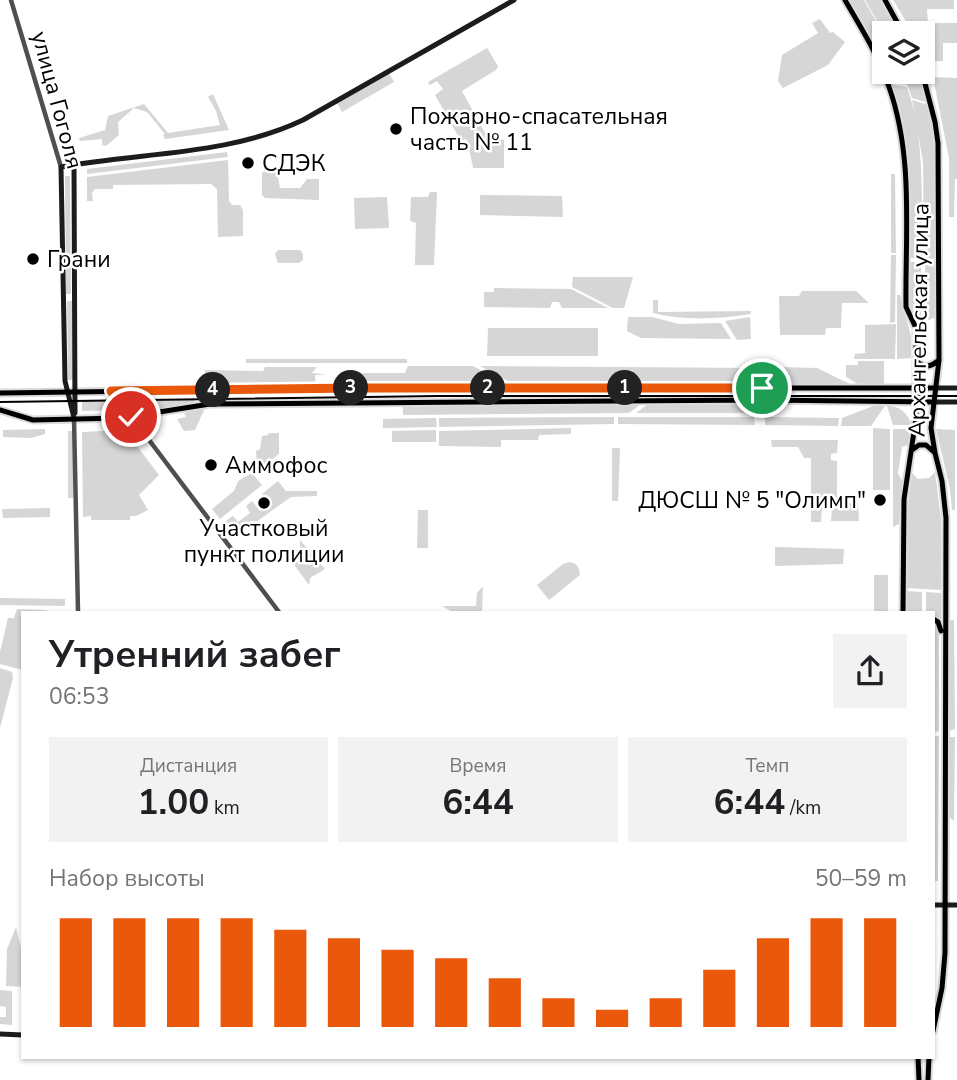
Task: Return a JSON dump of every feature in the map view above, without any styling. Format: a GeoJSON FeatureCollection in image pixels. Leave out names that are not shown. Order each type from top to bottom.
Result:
{"type":"FeatureCollection","features":[{"type":"Feature","properties":{"kind":"main road"},"geometry":{"type":"LineString","coordinates":[[61,167],[229,145],[279,131],[514,0]]}},
{"type":"Feature","properties":{"kind":"main road","name":"Архангельская улица"},"geometry":{"type":"LineString","coordinates":[[845,0],[870,43],[887,80],[900,127],[905,167],[906,307],[915,328],[916,402],[904,499],[903,611]]}},
{"type":"Feature","properties":{"kind":"main road"},"geometry":{"type":"LineString","coordinates":[[885,0],[896,21]]}},
{"type":"Feature","properties":{"kind":"main road","name":"Архангельская улица"},"geometry":{"type":"LineString","coordinates":[[925,84],[938,143],[939,360],[931,428],[934,453],[942,481],[946,518],[944,970],[935,1020]]}},
{"type":"Feature","properties":{"kind":"main road","name":"улица Гоголя"},"geometry":{"type":"LineString","coordinates":[[74,164],[75,418]]}},
{"type":"Feature","properties":{"kind":"main road","name":"улица Гоголя"},"geometry":{"type":"LineString","coordinates":[[61,167],[66,391],[75,418]]}},
{"type":"Feature","properties":{"kind":"main road"},"geometry":{"type":"LineString","coordinates":[[64,298],[75,298]]}},
{"type":"Feature","properties":{"kind":"main road"},"geometry":{"type":"LineString","coordinates":[[916,360],[927,366],[939,360]]}},
{"type":"Feature","properties":{"kind":"main road"},"geometry":{"type":"LineString","coordinates":[[0,393],[394,388],[957,388]]}},
{"type":"Feature","properties":{"kind":"main road"},"geometry":{"type":"LineString","coordinates":[[0,410],[33,420],[131,417],[210,404],[750,400],[957,402]]}},
{"type":"Feature","properties":{"kind":"main road"},"geometry":{"type":"LineString","coordinates":[[912,450],[926,445],[934,453]]}},
{"type":"Feature","properties":{"kind":"main road"},"geometry":{"type":"LineString","coordinates":[[935,621],[941,627],[944,644]]}},
{"type":"Feature","properties":{"kind":"main road"},"geometry":{"type":"LineString","coordinates":[[935,905],[957,905]]}},
{"type":"Feature","properties":{"kind":"main road"},"geometry":{"type":"LineString","coordinates":[[0,1034],[21,1035]]}},
{"type":"Feature","properties":{"kind":"main road"},"geometry":{"type":"LineString","coordinates":[[918,1059],[919,1080]]}},
{"type":"Feature","properties":{"kind":"main road"},"geometry":{"type":"LineString","coordinates":[[928,1080],[929,1059]]}},
{"type":"Feature","properties":{"kind":"street","name":"улица Гоголя"},"geometry":{"type":"LineString","coordinates":[[11,0],[61,167]]}},
{"type":"Feature","properties":{"kind":"street"},"geometry":{"type":"LineString","coordinates":[[111,391],[278,611]]}},
{"type":"Feature","properties":{"kind":"street","name":"улица Гоголя"},"geometry":{"type":"LineString","coordinates":[[75,418],[78,611]]}},
{"type":"Feature","properties":{"kind":"shaded area"},"geometry":{"type":"Polygon","coordinates":[[[849,0],[864,0],[876,21],[872,21],[872,43],[849,0]]]}},
{"type":"Feature","properties":{"kind":"shaded area"},"geometry":{"type":"Polygon","coordinates":[[[865,0],[881,0],[893,21],[877,21],[865,0]]]}},
{"type":"Feature","properties":{"kind":"shaded area"},"geometry":{"type":"Polygon","coordinates":[[[893,0],[954,0],[954,9],[927,9],[928,21],[906,21],[893,0]]]}},
{"type":"Feature","properties":{"kind":"shaded area"},"geometry":{"type":"Polygon","coordinates":[[[820,19],[830,33],[833,32],[845,42],[828,65],[783,88],[778,81],[782,55],[818,33],[812,23],[820,19]]]}},
{"type":"Feature","properties":{"kind":"shaded area"},"geometry":{"type":"Polygon","coordinates":[[[935,23],[957,23],[957,43],[943,43],[943,61],[935,61],[935,23]]]}},
{"type":"Feature","properties":{"kind":"shaded area"},"geometry":{"type":"Polygon","coordinates":[[[487,48],[498,66],[496,70],[462,91],[490,142],[504,140],[504,168],[473,168],[469,148],[471,146],[466,139],[461,141],[435,95],[443,89],[437,81],[430,85],[428,82],[487,48]]]}},
{"type":"Feature","properties":{"kind":"shaded area"},"geometry":{"type":"Polygon","coordinates":[[[389,73],[394,82],[342,112],[337,103],[389,73]]]}},
{"type":"Feature","properties":{"kind":"shaded area"},"geometry":{"type":"Polygon","coordinates":[[[935,77],[957,78],[957,179],[954,217],[949,217],[949,158],[935,77]]]}},
{"type":"Feature","properties":{"kind":"shaded area"},"geometry":{"type":"Polygon","coordinates":[[[907,84],[922,84],[928,103],[912,98],[907,84]]]}},
{"type":"Feature","properties":{"kind":"shaded area"},"geometry":{"type":"Polygon","coordinates":[[[892,85],[907,87],[917,129],[921,172],[922,259],[908,258],[905,149],[892,85]]]}},
{"type":"Feature","properties":{"kind":"shaded area"},"geometry":{"type":"Polygon","coordinates":[[[213,94],[229,130],[165,139],[165,134],[147,112],[134,108],[118,122],[119,135],[106,146],[102,145],[102,139],[80,141],[79,138],[105,130],[108,116],[144,104],[168,133],[220,125],[208,97],[213,94]]]}},
{"type":"Feature","properties":{"kind":"shaded area"},"geometry":{"type":"Polygon","coordinates":[[[912,100],[929,105],[933,124],[938,259],[924,259],[923,162],[912,100]]]}},
{"type":"Feature","properties":{"kind":"shaded area"},"geometry":{"type":"Polygon","coordinates":[[[227,152],[228,157],[87,174],[87,169],[227,152]]]}},
{"type":"Feature","properties":{"kind":"shaded area"},"geometry":{"type":"Polygon","coordinates":[[[228,160],[229,201],[232,205],[240,205],[243,210],[243,236],[218,237],[217,189],[211,184],[113,185],[113,189],[95,189],[92,193],[93,201],[87,201],[87,177],[228,160]]]}},
{"type":"Feature","properties":{"kind":"shaded area"},"geometry":{"type":"Polygon","coordinates":[[[277,171],[280,188],[300,188],[307,179],[319,179],[319,200],[265,198],[262,195],[262,173],[277,171]]]}},
{"type":"Feature","properties":{"kind":"shaded area"},"geometry":{"type":"Polygon","coordinates":[[[891,174],[895,174],[896,253],[891,253],[891,174]]]}},
{"type":"Feature","properties":{"kind":"shaded area"},"geometry":{"type":"Polygon","coordinates":[[[65,176],[70,176],[71,294],[66,294],[65,176]]]}},
{"type":"Feature","properties":{"kind":"shaded area"},"geometry":{"type":"Polygon","coordinates":[[[430,192],[437,192],[434,265],[415,265],[416,223],[410,221],[411,197],[428,197],[430,192]]]}},
{"type":"Feature","properties":{"kind":"shaded area"},"geometry":{"type":"Polygon","coordinates":[[[480,195],[562,196],[563,217],[480,215],[480,195]]]}},
{"type":"Feature","properties":{"kind":"shaded area"},"geometry":{"type":"Polygon","coordinates":[[[387,197],[389,228],[355,229],[354,198],[387,197]]]}},
{"type":"Feature","properties":{"kind":"shaded area"},"geometry":{"type":"Polygon","coordinates":[[[278,250],[300,250],[303,260],[299,263],[278,263],[275,254],[278,250]]]}},
{"type":"Feature","properties":{"kind":"shaded area"},"geometry":{"type":"Polygon","coordinates":[[[891,255],[896,255],[895,322],[890,323],[891,255]]]}},
{"type":"Feature","properties":{"kind":"shaded area"},"geometry":{"type":"Polygon","coordinates":[[[909,262],[921,262],[921,319],[909,306],[909,262]]]}},
{"type":"Feature","properties":{"kind":"shaded area"},"geometry":{"type":"Polygon","coordinates":[[[925,262],[938,262],[938,306],[935,317],[929,320],[925,317],[925,262]]]}},
{"type":"Feature","properties":{"kind":"shaded area"},"geometry":{"type":"Polygon","coordinates":[[[573,277],[633,277],[624,308],[613,308],[572,287],[573,277]]]}},
{"type":"Feature","properties":{"kind":"shaded area"},"geometry":{"type":"Polygon","coordinates":[[[494,288],[571,289],[608,308],[562,308],[559,302],[552,302],[550,308],[484,307],[484,292],[494,292],[494,288]]]}},
{"type":"Feature","properties":{"kind":"shaded area"},"geometry":{"type":"Polygon","coordinates":[[[802,291],[856,291],[869,303],[842,303],[841,328],[826,328],[825,335],[780,335],[779,296],[799,296],[802,291]]]}},
{"type":"Feature","properties":{"kind":"shaded area"},"geometry":{"type":"Polygon","coordinates":[[[897,295],[900,295],[911,336],[911,358],[897,359],[897,295]]]}},
{"type":"Feature","properties":{"kind":"shaded area"},"geometry":{"type":"Polygon","coordinates":[[[653,300],[658,300],[658,312],[751,311],[751,314],[702,318],[665,316],[653,313],[653,300]]]}},
{"type":"Feature","properties":{"kind":"shaded area"},"geometry":{"type":"Polygon","coordinates":[[[67,301],[72,301],[73,380],[68,380],[67,301]]]}},
{"type":"Feature","properties":{"kind":"shaded area"},"geometry":{"type":"Polygon","coordinates":[[[628,317],[652,317],[679,324],[721,323],[731,339],[641,338],[627,331],[628,317]]]}},
{"type":"Feature","properties":{"kind":"shaded area"},"geometry":{"type":"Polygon","coordinates":[[[750,317],[751,339],[737,340],[725,321],[750,317]]]}},
{"type":"Feature","properties":{"kind":"shaded area"},"geometry":{"type":"Polygon","coordinates":[[[896,324],[895,359],[854,359],[855,354],[865,353],[865,325],[896,324]]]}},
{"type":"Feature","properties":{"kind":"shaded area"},"geometry":{"type":"Polygon","coordinates":[[[488,328],[598,328],[598,356],[487,356],[488,328]]]}},
{"type":"Feature","properties":{"kind":"shaded area"},"geometry":{"type":"Polygon","coordinates":[[[246,359],[407,359],[407,363],[246,363],[246,359]]]}},
{"type":"Feature","properties":{"kind":"shaded area"},"geometry":{"type":"Polygon","coordinates":[[[858,361],[884,361],[884,385],[858,384],[846,377],[846,365],[858,365],[858,361]]]}},
{"type":"Feature","properties":{"kind":"shaded area"},"geometry":{"type":"Polygon","coordinates":[[[408,366],[473,366],[510,386],[362,386],[362,373],[405,373],[408,366]]]}},
{"type":"Feature","properties":{"kind":"shaded area"},"geometry":{"type":"Polygon","coordinates":[[[480,366],[760,368],[760,381],[725,381],[725,385],[517,386],[480,366]]]}},
{"type":"Feature","properties":{"kind":"shaded area"},"geometry":{"type":"Polygon","coordinates":[[[265,367],[317,367],[312,373],[327,375],[315,375],[316,387],[204,388],[205,370],[263,371],[265,367]]]}},
{"type":"Feature","properties":{"kind":"shaded area"},"geometry":{"type":"Polygon","coordinates":[[[779,367],[817,368],[852,385],[779,386],[779,367]]]}},
{"type":"Feature","properties":{"kind":"shaded area"},"geometry":{"type":"Polygon","coordinates":[[[123,399],[195,399],[194,403],[137,415],[123,399]]]}},
{"type":"Feature","properties":{"kind":"shaded area"},"geometry":{"type":"Polygon","coordinates":[[[82,400],[110,400],[119,410],[82,411],[82,400]]]}},
{"type":"Feature","properties":{"kind":"shaded area"},"geometry":{"type":"Polygon","coordinates":[[[641,404],[629,413],[403,415],[403,405],[641,404]]]}},
{"type":"Feature","properties":{"kind":"shaded area"},"geometry":{"type":"Polygon","coordinates":[[[648,404],[750,405],[750,413],[636,413],[648,404]]]}},
{"type":"Feature","properties":{"kind":"shaded area"},"geometry":{"type":"Polygon","coordinates":[[[873,406],[885,406],[871,426],[841,426],[842,418],[873,406]]]}},
{"type":"Feature","properties":{"kind":"shaded area"},"geometry":{"type":"Polygon","coordinates":[[[887,406],[903,411],[912,425],[893,425],[887,406]]]}},
{"type":"Feature","properties":{"kind":"shaded area"},"geometry":{"type":"Polygon","coordinates":[[[205,408],[195,430],[184,431],[177,419],[186,417],[184,413],[205,408]]]}},
{"type":"Feature","properties":{"kind":"shaded area"},"geometry":{"type":"Polygon","coordinates":[[[614,417],[614,424],[439,427],[439,418],[614,417]]]}},
{"type":"Feature","properties":{"kind":"shaded area"},"geometry":{"type":"Polygon","coordinates":[[[618,417],[754,417],[755,425],[618,424],[618,417]]]}},
{"type":"Feature","properties":{"kind":"shaded area"},"geometry":{"type":"Polygon","coordinates":[[[765,417],[839,418],[838,426],[765,425],[765,417]]]}},
{"type":"Feature","properties":{"kind":"shaded area"},"geometry":{"type":"Polygon","coordinates":[[[436,418],[437,427],[383,428],[383,419],[436,418]]]}},
{"type":"Feature","properties":{"kind":"shaded area"},"geometry":{"type":"Polygon","coordinates":[[[571,428],[571,434],[539,435],[538,440],[501,440],[501,447],[439,446],[439,431],[571,428]]]}},
{"type":"Feature","properties":{"kind":"shaded area"},"geometry":{"type":"Polygon","coordinates":[[[873,428],[890,429],[890,490],[873,490],[873,428]]]}},
{"type":"Feature","properties":{"kind":"shaded area"},"geometry":{"type":"Polygon","coordinates":[[[45,429],[45,434],[31,438],[3,437],[3,430],[45,429]]]}},
{"type":"Feature","properties":{"kind":"shaded area"},"geometry":{"type":"Polygon","coordinates":[[[893,429],[911,429],[908,445],[902,447],[898,473],[902,481],[899,524],[893,527],[893,429]]]}},
{"type":"Feature","properties":{"kind":"shaded area"},"geometry":{"type":"Polygon","coordinates":[[[936,429],[955,430],[955,510],[952,510],[950,489],[936,429]]]}},
{"type":"Feature","properties":{"kind":"shaded area"},"geometry":{"type":"Polygon","coordinates":[[[125,430],[159,475],[139,495],[148,510],[130,516],[130,520],[91,520],[91,516],[83,517],[82,432],[125,430]]]}},
{"type":"Feature","properties":{"kind":"shaded area"},"geometry":{"type":"Polygon","coordinates":[[[436,430],[436,442],[392,442],[392,431],[436,430]]]}},
{"type":"Feature","properties":{"kind":"shaded area"},"geometry":{"type":"Polygon","coordinates":[[[68,431],[73,431],[73,498],[68,498],[68,431]]]}},
{"type":"Feature","properties":{"kind":"shaded area"},"geometry":{"type":"Polygon","coordinates":[[[279,433],[279,454],[257,470],[256,451],[260,449],[262,436],[279,433]]]}},
{"type":"Feature","properties":{"kind":"shaded area"},"geometry":{"type":"Polygon","coordinates":[[[771,440],[838,440],[837,453],[831,454],[831,460],[837,461],[837,503],[858,503],[859,521],[831,521],[832,507],[822,506],[821,522],[811,522],[811,458],[804,458],[798,447],[772,447],[771,440]]]}},
{"type":"Feature","properties":{"kind":"shaded area"},"geometry":{"type":"Polygon","coordinates":[[[612,448],[620,448],[618,501],[612,501],[612,448]]]}},
{"type":"Feature","properties":{"kind":"shaded area"},"geometry":{"type":"Polygon","coordinates":[[[935,472],[941,519],[941,590],[907,588],[907,513],[912,473],[918,479],[929,478],[935,472]]]}},
{"type":"Feature","properties":{"kind":"shaded area"},"geometry":{"type":"Polygon","coordinates":[[[252,473],[262,485],[220,519],[212,509],[234,491],[238,481],[252,473]]]}},
{"type":"Feature","properties":{"kind":"shaded area"},"geometry":{"type":"Polygon","coordinates":[[[278,481],[286,491],[317,491],[317,496],[291,497],[256,522],[251,521],[240,529],[234,538],[223,523],[233,516],[238,522],[250,513],[246,506],[252,501],[260,511],[269,503],[262,494],[278,481]]]}},
{"type":"Feature","properties":{"kind":"shaded area"},"geometry":{"type":"Polygon","coordinates":[[[50,508],[50,517],[3,518],[2,509],[50,508]]]}},
{"type":"Feature","properties":{"kind":"shaded area"},"geometry":{"type":"Polygon","coordinates":[[[418,510],[428,510],[428,548],[417,548],[418,510]]]}},
{"type":"Feature","properties":{"kind":"shaded area"},"geometry":{"type":"Polygon","coordinates":[[[300,540],[325,569],[310,578],[309,585],[295,566],[295,552],[300,552],[300,540]]]}},
{"type":"Feature","properties":{"kind":"shaded area"},"geometry":{"type":"Polygon","coordinates":[[[775,547],[844,549],[843,564],[775,566],[775,547]]]}},
{"type":"Feature","properties":{"kind":"shaded area"},"geometry":{"type":"Polygon","coordinates":[[[570,562],[578,566],[580,575],[549,600],[537,585],[563,564],[570,562]]]}},
{"type":"Feature","properties":{"kind":"shaded area"},"geometry":{"type":"Polygon","coordinates":[[[874,575],[888,575],[888,611],[874,611],[874,575]]]}},
{"type":"Feature","properties":{"kind":"shaded area"},"geometry":{"type":"Polygon","coordinates":[[[483,586],[482,611],[450,611],[442,606],[476,606],[477,593],[483,586]]]}},
{"type":"Feature","properties":{"kind":"shaded area"},"geometry":{"type":"Polygon","coordinates":[[[907,591],[922,592],[922,611],[906,611],[907,591]]]}},
{"type":"Feature","properties":{"kind":"shaded area"},"geometry":{"type":"Polygon","coordinates":[[[926,592],[941,593],[941,623],[935,618],[935,611],[926,611],[926,592]]]}},
{"type":"Feature","properties":{"kind":"shaded area"},"geometry":{"type":"Polygon","coordinates":[[[0,598],[65,599],[65,606],[0,605],[0,598]]]}},
{"type":"Feature","properties":{"kind":"shaded area"},"geometry":{"type":"Polygon","coordinates":[[[17,609],[48,611],[21,611],[21,669],[0,664],[8,618],[14,618],[17,609]]]}},
{"type":"Feature","properties":{"kind":"shaded area"},"geometry":{"type":"Polygon","coordinates":[[[954,620],[955,729],[949,731],[948,621],[954,620]]]}},
{"type":"Feature","properties":{"kind":"shaded area"},"geometry":{"type":"Polygon","coordinates":[[[935,622],[939,631],[939,731],[935,732],[935,622]]]}},
{"type":"Feature","properties":{"kind":"shaded area"},"geometry":{"type":"Polygon","coordinates":[[[0,668],[12,672],[13,678],[0,728],[0,668]]]}},
{"type":"Feature","properties":{"kind":"shaded area"},"geometry":{"type":"Polygon","coordinates":[[[935,736],[939,736],[938,881],[935,881],[935,736]]]}},
{"type":"Feature","properties":{"kind":"shaded area"},"geometry":{"type":"Polygon","coordinates":[[[949,737],[955,737],[954,821],[948,816],[949,737]]]}},
{"type":"Feature","properties":{"kind":"shaded area"},"geometry":{"type":"Polygon","coordinates":[[[16,927],[21,948],[21,987],[6,986],[7,949],[16,927]]]}},
{"type":"Feature","properties":{"kind":"shaded area"},"geometry":{"type":"Polygon","coordinates":[[[0,990],[12,991],[12,1025],[0,1024],[0,1017],[6,1017],[6,1007],[0,1006],[0,990]]]}},
{"type":"Feature","properties":{"kind":"tram line"},"geometry":{"type":"LineString","coordinates":[[0,402],[439,396],[957,396]]}},
{"type":"Feature","properties":{"kind":"place","name":"Пожарно-спасательная часть № 11"},"geometry":{"type":"Point","coordinates":[396,129]}},
{"type":"Feature","properties":{"kind":"place","name":"СДЭК"},"geometry":{"type":"Point","coordinates":[248,163]}},
{"type":"Feature","properties":{"kind":"place","name":"Грани"},"geometry":{"type":"Point","coordinates":[33,259]}},
{"type":"Feature","properties":{"kind":"place","name":"Аммофос"},"geometry":{"type":"Point","coordinates":[211,465]}},
{"type":"Feature","properties":{"kind":"place","name":"ДЮСШ № 5 \"Олимп\""},"geometry":{"type":"Point","coordinates":[880,500]}},
{"type":"Feature","properties":{"kind":"place","name":"Участковый пункт полиции"},"geometry":{"type":"Point","coordinates":[264,503]}},
{"type":"Feature","properties":{"kind":"route"},"geometry":{"type":"LineString","coordinates":[[131,417],[111,391],[762,388]]}}]}
